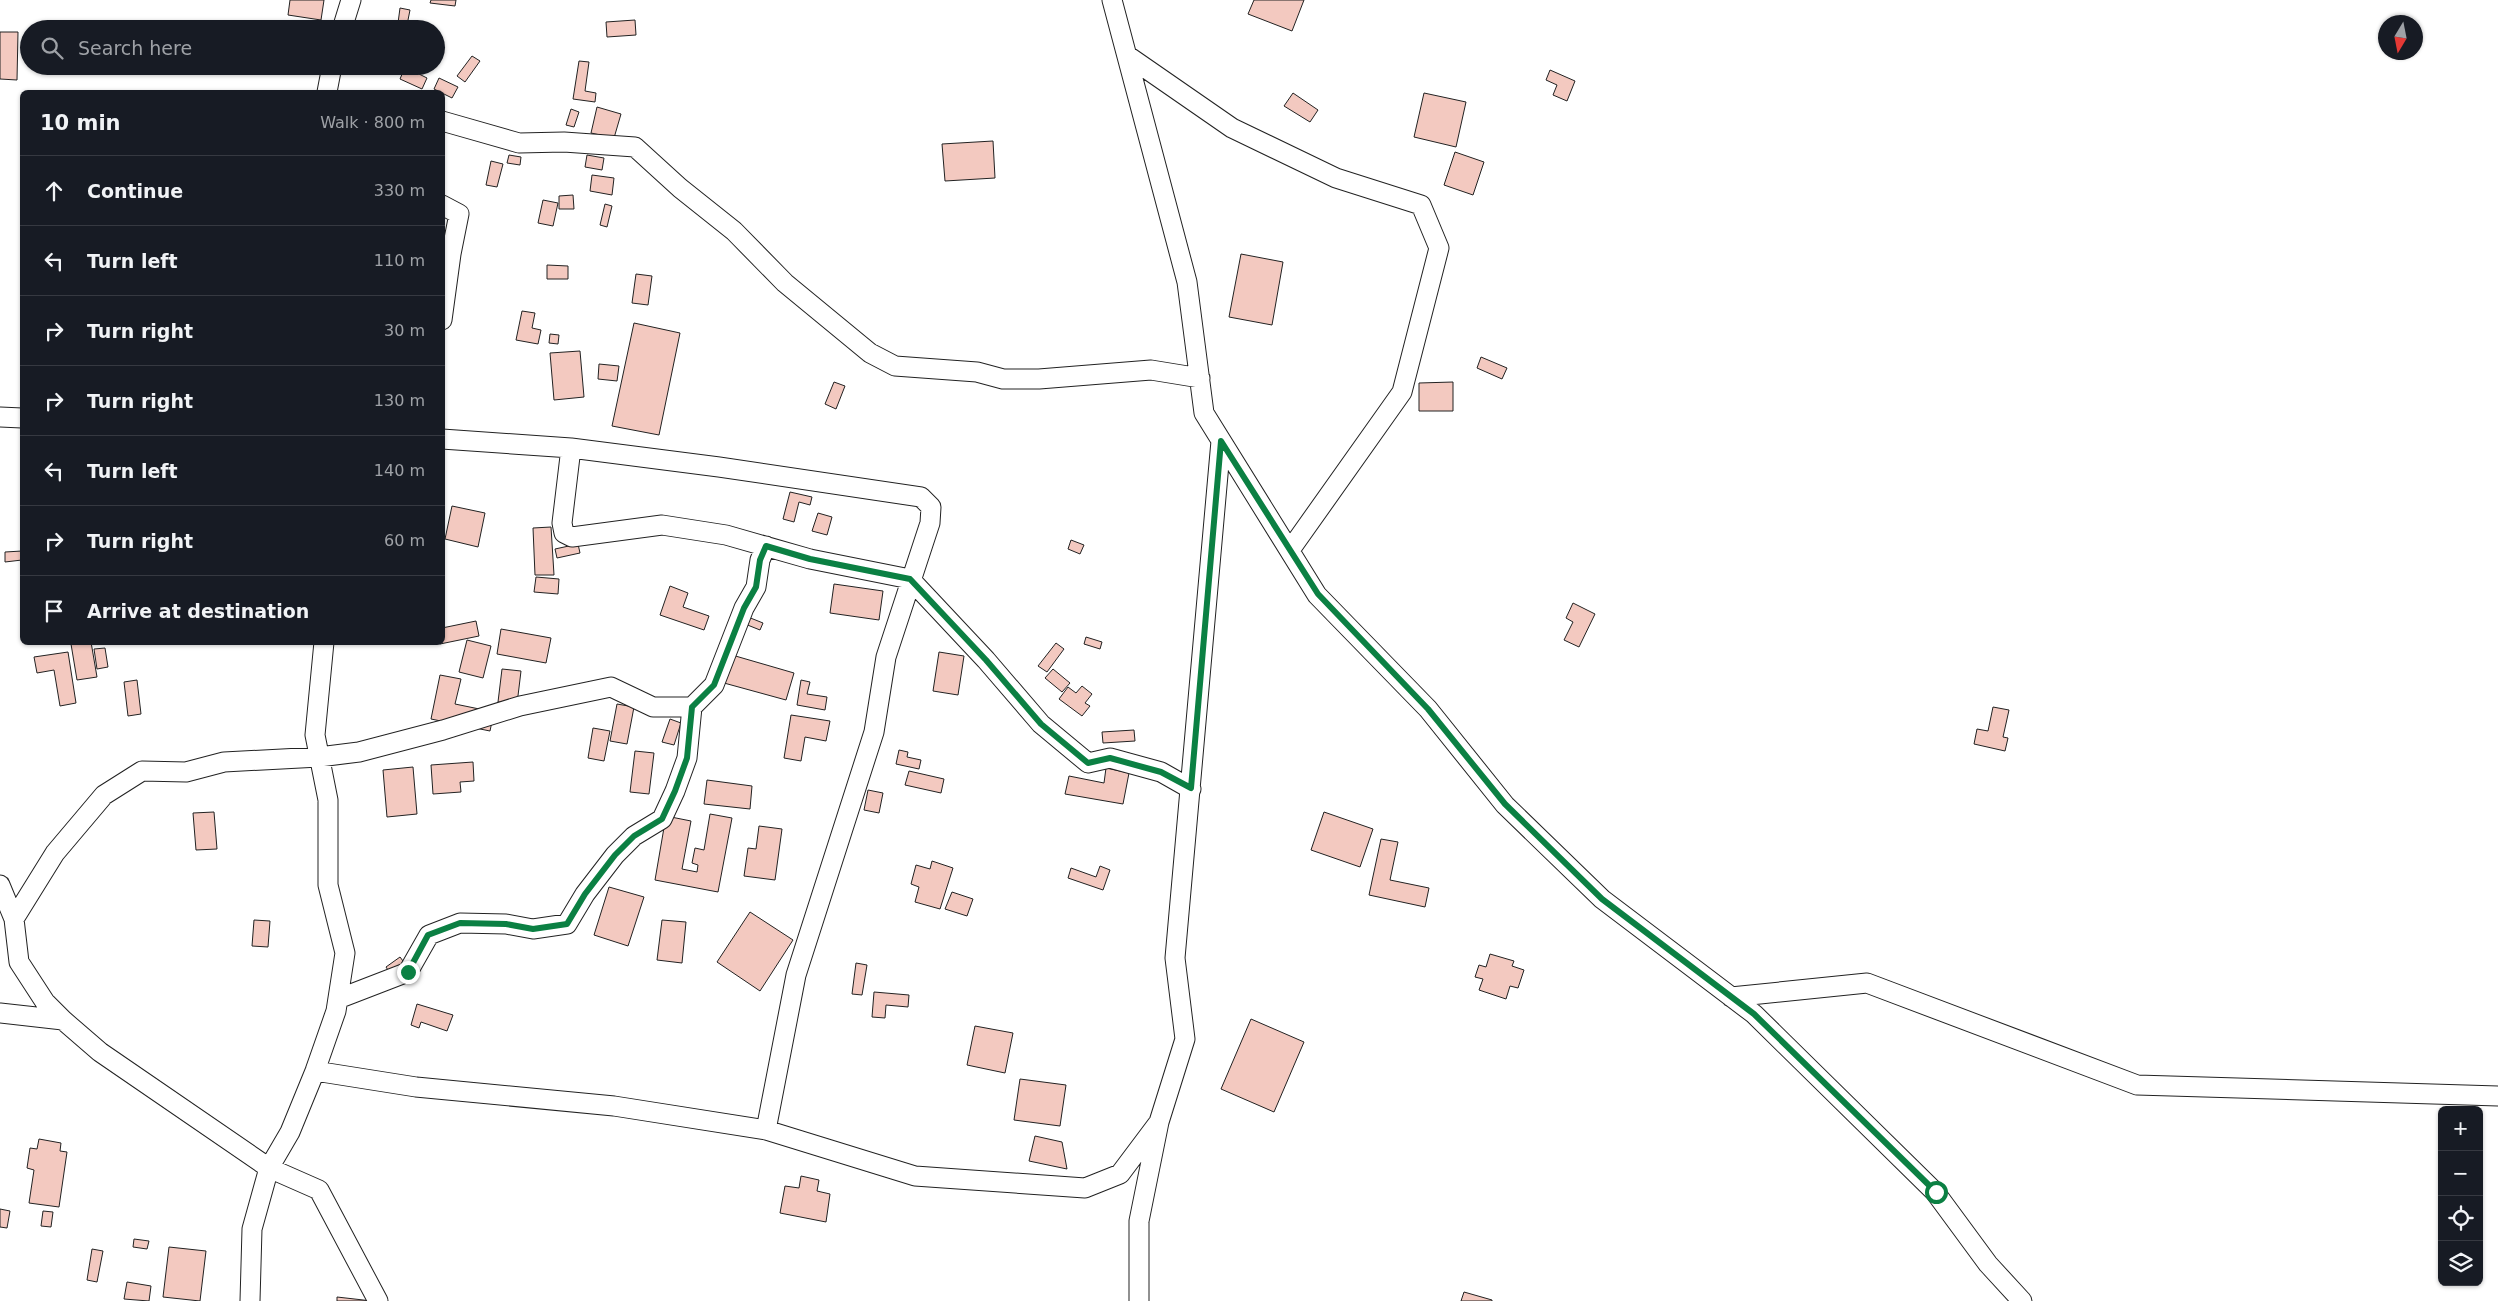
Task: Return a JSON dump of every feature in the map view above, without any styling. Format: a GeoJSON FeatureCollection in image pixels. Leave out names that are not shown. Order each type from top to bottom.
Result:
{"type":"FeatureCollection","features":[{"type":"Feature","properties":{"kind":"street"},"geometry":{"type":"LineString","coordinates":[[345,20],[351,0]]}},
{"type":"Feature","properties":{"kind":"street"},"geometry":{"type":"LineString","coordinates":[[1112,0],[1188,282],[1204,413],[1318,594],[1428,709],[1505,804],[1602,899],[1754,1014],[1936,1192],[1988,1264],[2022,1301]]}},
{"type":"Feature","properties":{"kind":"street"},"geometry":{"type":"LineString","coordinates":[[1128,56],[1232,128],[1336,178],[1422,205],[1439,248],[1402,392],[1290,550]]}},
{"type":"Feature","properties":{"kind":"street"},"geometry":{"type":"LineString","coordinates":[[327,90],[330,75]]}},
{"type":"Feature","properties":{"kind":"street"},"geometry":{"type":"LineString","coordinates":[[445,122],[519,143],[564,142],[635,147],[680,188],[734,231],[786,283],[870,353],[895,366],[977,372],[1003,379],[1039,379],[1152,370],[1200,378]]}},
{"type":"Feature","properties":{"kind":"street"},"geometry":{"type":"LineString","coordinates":[[445,206],[459,214],[445,298]]}},
{"type":"Feature","properties":{"kind":"street"},"geometry":{"type":"LineString","coordinates":[[0,417],[20,418]]}},
{"type":"Feature","properties":{"kind":"street"},"geometry":{"type":"LineString","coordinates":[[445,439],[571,448],[719,466],[921,497],[931,507],[930,523],[910,579],[886,657],[874,732],[796,975],[766,1130]]}},
{"type":"Feature","properties":{"kind":"street"},"geometry":{"type":"LineString","coordinates":[[1139,1301],[1139,1221],[1159,1122],[1185,1039],[1174,958],[1191,788],[1221,441]]}},
{"type":"Feature","properties":{"kind":"street"},"geometry":{"type":"LineString","coordinates":[[571,448],[562,523],[564,533],[572,537],[662,525],[726,534],[810,559],[910,579],[986,660],[1041,724],[1088,763],[1110,758],[1161,772],[1191,788]]}},
{"type":"Feature","properties":{"kind":"street"},"geometry":{"type":"LineString","coordinates":[[338,999],[408,972],[428,935],[460,923],[506,924],[533,929],[567,924],[585,894],[615,855],[634,836],[662,819],[687,758],[692,707],[714,685],[744,608],[756,587],[760,560],[766,546]]}},
{"type":"Feature","properties":{"kind":"street"},"geometry":{"type":"LineString","coordinates":[[250,1301],[252,1229],[269,1168],[290,1132],[315,1071],[338,999],[345,954],[328,885],[328,800],[315,735],[324,645]]}},
{"type":"Feature","properties":{"kind":"street"},"geometry":{"type":"LineString","coordinates":[[14,919],[55,853],[104,794],[142,771],[186,772],[224,762],[319,757],[359,752],[443,730],[520,706],[611,687],[653,707],[692,707]]}},
{"type":"Feature","properties":{"kind":"street"},"geometry":{"type":"LineString","coordinates":[[0,885],[14,919],[20,962],[45,1002],[100,1052],[269,1168],[319,1190],[378,1301]]}},
{"type":"Feature","properties":{"kind":"street"},"geometry":{"type":"LineString","coordinates":[[1732,997],[1867,983],[2136,1085],[2498,1096]]}},
{"type":"Feature","properties":{"kind":"street"},"geometry":{"type":"LineString","coordinates":[[0,1013],[63,1020]]}},
{"type":"Feature","properties":{"kind":"street"},"geometry":{"type":"LineString","coordinates":[[315,1071],[416,1087],[614,1106],[766,1130],[915,1176],[1086,1188],[1120,1174],[1159,1122]]}},
{"type":"Feature","properties":{"kind":"building"},"geometry":{"type":"Polygon","coordinates":[[[290,0],[324,0],[321,20],[288,15],[290,0]]]}},
{"type":"Feature","properties":{"kind":"building"},"geometry":{"type":"Polygon","coordinates":[[[431,0],[456,0],[455,6],[430,3],[431,0]]]}},
{"type":"Feature","properties":{"kind":"building"},"geometry":{"type":"Polygon","coordinates":[[[1254,0],[1304,0],[1292,31],[1248,14],[1254,0]]]}},
{"type":"Feature","properties":{"kind":"building"},"geometry":{"type":"Polygon","coordinates":[[[400,8],[410,10],[408,20],[398,20],[400,8]]]}},
{"type":"Feature","properties":{"kind":"building"},"geometry":{"type":"Polygon","coordinates":[[[635,20],[636,35],[607,37],[606,22],[635,20]]]}},
{"type":"Feature","properties":{"kind":"building"},"geometry":{"type":"Polygon","coordinates":[[[0,32],[18,32],[17,80],[0,79],[0,32]]]}},
{"type":"Feature","properties":{"kind":"building"},"geometry":{"type":"Polygon","coordinates":[[[472,56],[480,61],[465,82],[457,76],[472,56]]]}},
{"type":"Feature","properties":{"kind":"building"},"geometry":{"type":"Polygon","coordinates":[[[579,61],[589,62],[585,91],[596,93],[595,102],[573,99],[579,61]]]}},
{"type":"Feature","properties":{"kind":"building"},"geometry":{"type":"Polygon","coordinates":[[[1550,70],[1575,81],[1567,101],[1553,95],[1557,85],[1546,80],[1550,70]]]}},
{"type":"Feature","properties":{"kind":"building"},"geometry":{"type":"Polygon","coordinates":[[[402,75],[421,75],[427,78],[422,89],[400,79],[402,75]]]}},
{"type":"Feature","properties":{"kind":"building"},"geometry":{"type":"Polygon","coordinates":[[[439,78],[458,87],[452,98],[445,94],[445,90],[434,89],[439,78]]]}},
{"type":"Feature","properties":{"kind":"building"},"geometry":{"type":"Polygon","coordinates":[[[1293,93],[1318,110],[1310,122],[1284,106],[1293,93]]]}},
{"type":"Feature","properties":{"kind":"building"},"geometry":{"type":"Polygon","coordinates":[[[1424,93],[1466,102],[1456,147],[1414,137],[1424,93]]]}},
{"type":"Feature","properties":{"kind":"building"},"geometry":{"type":"Polygon","coordinates":[[[597,107],[621,114],[614,138],[591,133],[597,107]]]}},
{"type":"Feature","properties":{"kind":"building"},"geometry":{"type":"Polygon","coordinates":[[[571,109],[579,112],[574,127],[566,125],[571,109]]]}},
{"type":"Feature","properties":{"kind":"building"},"geometry":{"type":"Polygon","coordinates":[[[993,141],[995,178],[945,181],[942,144],[993,141]]]}},
{"type":"Feature","properties":{"kind":"building"},"geometry":{"type":"Polygon","coordinates":[[[1455,152],[1484,162],[1473,195],[1444,185],[1455,152]]]}},
{"type":"Feature","properties":{"kind":"building"},"geometry":{"type":"Polygon","coordinates":[[[509,155],[521,157],[520,165],[507,163],[509,155]]]}},
{"type":"Feature","properties":{"kind":"building"},"geometry":{"type":"Polygon","coordinates":[[[587,155],[604,158],[602,170],[585,167],[587,155]]]}},
{"type":"Feature","properties":{"kind":"building"},"geometry":{"type":"Polygon","coordinates":[[[491,161],[503,164],[497,187],[486,185],[491,161]]]}},
{"type":"Feature","properties":{"kind":"building"},"geometry":{"type":"Polygon","coordinates":[[[592,175],[614,178],[612,195],[590,191],[592,175]]]}},
{"type":"Feature","properties":{"kind":"building"},"geometry":{"type":"Polygon","coordinates":[[[573,195],[574,209],[559,209],[559,196],[573,195]]]}},
{"type":"Feature","properties":{"kind":"building"},"geometry":{"type":"Polygon","coordinates":[[[543,200],[558,203],[553,226],[538,223],[543,200]]]}},
{"type":"Feature","properties":{"kind":"building"},"geometry":{"type":"Polygon","coordinates":[[[605,204],[612,206],[607,227],[600,225],[605,204]]]}},
{"type":"Feature","properties":{"kind":"building"},"geometry":{"type":"Polygon","coordinates":[[[1241,254],[1283,262],[1272,325],[1229,317],[1241,254]]]}},
{"type":"Feature","properties":{"kind":"building"},"geometry":{"type":"Polygon","coordinates":[[[547,265],[568,266],[568,279],[547,279],[547,265]]]}},
{"type":"Feature","properties":{"kind":"building"},"geometry":{"type":"Polygon","coordinates":[[[636,274],[652,276],[648,305],[632,303],[636,274]]]}},
{"type":"Feature","properties":{"kind":"building"},"geometry":{"type":"Polygon","coordinates":[[[522,311],[535,313],[532,328],[541,330],[538,344],[516,340],[522,311]]]}},
{"type":"Feature","properties":{"kind":"building"},"geometry":{"type":"Polygon","coordinates":[[[634,323],[680,333],[659,435],[612,426],[634,323]]]}},
{"type":"Feature","properties":{"kind":"building"},"geometry":{"type":"Polygon","coordinates":[[[550,334],[559,335],[558,344],[549,343],[550,334]]]}},
{"type":"Feature","properties":{"kind":"building"},"geometry":{"type":"Polygon","coordinates":[[[580,351],[584,397],[554,400],[550,353],[580,351]]]}},
{"type":"Feature","properties":{"kind":"building"},"geometry":{"type":"Polygon","coordinates":[[[1481,357],[1507,368],[1502,379],[1477,368],[1481,357]]]}},
{"type":"Feature","properties":{"kind":"building"},"geometry":{"type":"Polygon","coordinates":[[[599,364],[619,366],[617,381],[598,379],[599,364]]]}},
{"type":"Feature","properties":{"kind":"building"},"geometry":{"type":"Polygon","coordinates":[[[834,382],[845,386],[836,409],[825,404],[834,382]]]}},
{"type":"Feature","properties":{"kind":"building"},"geometry":{"type":"Polygon","coordinates":[[[1453,382],[1453,411],[1419,411],[1419,383],[1453,382]]]}},
{"type":"Feature","properties":{"kind":"building"},"geometry":{"type":"Polygon","coordinates":[[[790,492],[812,497],[810,505],[799,502],[794,522],[783,519],[790,492]]]}},
{"type":"Feature","properties":{"kind":"building"},"geometry":{"type":"Polygon","coordinates":[[[452,506],[485,513],[478,547],[445,539],[452,506]]]}},
{"type":"Feature","properties":{"kind":"building"},"geometry":{"type":"Polygon","coordinates":[[[818,513],[832,517],[827,535],[812,531],[818,513]]]}},
{"type":"Feature","properties":{"kind":"building"},"geometry":{"type":"Polygon","coordinates":[[[551,527],[554,575],[535,575],[533,528],[551,527]]]}},
{"type":"Feature","properties":{"kind":"building"},"geometry":{"type":"Polygon","coordinates":[[[1071,540],[1084,545],[1080,554],[1068,549],[1071,540]]]}},
{"type":"Feature","properties":{"kind":"building"},"geometry":{"type":"Polygon","coordinates":[[[578,544],[580,553],[557,558],[555,549],[578,544]]]}},
{"type":"Feature","properties":{"kind":"building"},"geometry":{"type":"Polygon","coordinates":[[[20,551],[20,560],[5,562],[5,552],[20,551]]]}},
{"type":"Feature","properties":{"kind":"building"},"geometry":{"type":"Polygon","coordinates":[[[536,577],[559,579],[558,594],[534,592],[536,577]]]}},
{"type":"Feature","properties":{"kind":"building"},"geometry":{"type":"Polygon","coordinates":[[[834,584],[883,591],[879,620],[830,613],[834,584]]]}},
{"type":"Feature","properties":{"kind":"building"},"geometry":{"type":"Polygon","coordinates":[[[670,586],[688,593],[683,607],[709,616],[704,630],[660,615],[670,586]]]}},
{"type":"Feature","properties":{"kind":"building"},"geometry":{"type":"Polygon","coordinates":[[[1573,603],[1595,614],[1579,647],[1564,640],[1573,622],[1566,618],[1573,603]]]}},
{"type":"Feature","properties":{"kind":"building"},"geometry":{"type":"Polygon","coordinates":[[[748,617],[763,623],[760,630],[745,624],[748,617]]]}},
{"type":"Feature","properties":{"kind":"building"},"geometry":{"type":"Polygon","coordinates":[[[476,621],[479,636],[445,643],[445,627],[476,621]]]}},
{"type":"Feature","properties":{"kind":"building"},"geometry":{"type":"Polygon","coordinates":[[[501,629],[551,638],[546,663],[497,654],[501,629]]]}},
{"type":"Feature","properties":{"kind":"building"},"geometry":{"type":"Polygon","coordinates":[[[1086,637],[1102,642],[1100,649],[1084,644],[1086,637]]]}},
{"type":"Feature","properties":{"kind":"building"},"geometry":{"type":"Polygon","coordinates":[[[467,640],[491,646],[483,678],[459,672],[467,640]]]}},
{"type":"Feature","properties":{"kind":"building"},"geometry":{"type":"Polygon","coordinates":[[[1056,643],[1064,649],[1047,672],[1038,666],[1056,643]]]}},
{"type":"Feature","properties":{"kind":"building"},"geometry":{"type":"Polygon","coordinates":[[[71,645],[92,645],[97,677],[77,680],[71,645]]]}},
{"type":"Feature","properties":{"kind":"building"},"geometry":{"type":"Polygon","coordinates":[[[105,648],[108,667],[97,669],[94,649],[105,648]]]}},
{"type":"Feature","properties":{"kind":"building"},"geometry":{"type":"Polygon","coordinates":[[[68,652],[76,703],[60,706],[54,670],[37,673],[34,657],[68,652]]]}},
{"type":"Feature","properties":{"kind":"building"},"geometry":{"type":"Polygon","coordinates":[[[939,652],[964,656],[958,695],[933,691],[939,652]]]}},
{"type":"Feature","properties":{"kind":"building"},"geometry":{"type":"Polygon","coordinates":[[[732,655],[794,673],[786,700],[724,683],[732,655]]]}},
{"type":"Feature","properties":{"kind":"building"},"geometry":{"type":"Polygon","coordinates":[[[502,669],[521,671],[517,704],[498,702],[502,669]]]}},
{"type":"Feature","properties":{"kind":"building"},"geometry":{"type":"Polygon","coordinates":[[[1053,669],[1070,683],[1062,692],[1045,678],[1053,669]]]}},
{"type":"Feature","properties":{"kind":"building"},"geometry":{"type":"Polygon","coordinates":[[[440,675],[461,679],[455,704],[494,712],[490,731],[431,719],[440,675]]]}},
{"type":"Feature","properties":{"kind":"building"},"geometry":{"type":"Polygon","coordinates":[[[137,680],[141,714],[128,716],[124,682],[137,680]]]}},
{"type":"Feature","properties":{"kind":"building"},"geometry":{"type":"Polygon","coordinates":[[[801,680],[810,682],[807,694],[827,697],[825,710],[797,705],[801,680]]]}},
{"type":"Feature","properties":{"kind":"building"},"geometry":{"type":"Polygon","coordinates":[[[1082,686],[1092,694],[1085,703],[1090,706],[1082,716],[1059,699],[1068,687],[1076,693],[1082,686]]]}},
{"type":"Feature","properties":{"kind":"building"},"geometry":{"type":"Polygon","coordinates":[[[617,704],[634,707],[627,744],[610,741],[617,704]]]}},
{"type":"Feature","properties":{"kind":"building"},"geometry":{"type":"Polygon","coordinates":[[[1993,707],[2009,710],[2003,737],[2008,738],[2005,751],[1974,744],[1977,729],[1988,731],[1993,707]]]}},
{"type":"Feature","properties":{"kind":"building"},"geometry":{"type":"Polygon","coordinates":[[[791,715],[830,721],[826,741],[805,737],[801,761],[784,758],[791,715]]]}},
{"type":"Feature","properties":{"kind":"building"},"geometry":{"type":"Polygon","coordinates":[[[670,719],[681,723],[674,745],[662,742],[670,719]]]}},
{"type":"Feature","properties":{"kind":"building"},"geometry":{"type":"Polygon","coordinates":[[[593,728],[610,731],[604,761],[588,758],[593,728]]]}},
{"type":"Feature","properties":{"kind":"building"},"geometry":{"type":"Polygon","coordinates":[[[1134,730],[1135,741],[1103,743],[1102,732],[1134,730]]]}},
{"type":"Feature","properties":{"kind":"building"},"geometry":{"type":"Polygon","coordinates":[[[899,750],[908,752],[907,757],[921,760],[919,769],[896,764],[899,750]]]}},
{"type":"Feature","properties":{"kind":"building"},"geometry":{"type":"Polygon","coordinates":[[[635,751],[654,753],[649,794],[630,792],[635,751]]]}},
{"type":"Feature","properties":{"kind":"building"},"geometry":{"type":"Polygon","coordinates":[[[473,762],[474,781],[460,782],[461,792],[433,794],[431,765],[473,762]]]}},
{"type":"Feature","properties":{"kind":"building"},"geometry":{"type":"Polygon","coordinates":[[[413,767],[417,814],[387,817],[383,770],[413,767]]]}},
{"type":"Feature","properties":{"kind":"building"},"geometry":{"type":"Polygon","coordinates":[[[1106,768],[1129,773],[1123,804],[1065,794],[1069,776],[1104,783],[1106,768]]]}},
{"type":"Feature","properties":{"kind":"building"},"geometry":{"type":"Polygon","coordinates":[[[909,771],[944,779],[941,793],[905,785],[909,771]]]}},
{"type":"Feature","properties":{"kind":"building"},"geometry":{"type":"Polygon","coordinates":[[[707,780],[752,786],[750,809],[704,804],[707,780]]]}},
{"type":"Feature","properties":{"kind":"building"},"geometry":{"type":"Polygon","coordinates":[[[868,790],[883,793],[879,813],[864,810],[868,790]]]}},
{"type":"Feature","properties":{"kind":"building"},"geometry":{"type":"Polygon","coordinates":[[[214,812],[217,849],[196,850],[193,813],[214,812]]]}},
{"type":"Feature","properties":{"kind":"building"},"geometry":{"type":"Polygon","coordinates":[[[1324,812],[1373,829],[1360,867],[1311,850],[1324,812]]]}},
{"type":"Feature","properties":{"kind":"building"},"geometry":{"type":"Polygon","coordinates":[[[710,814],[732,818],[718,892],[655,880],[666,816],[691,821],[682,869],[697,872],[698,865],[692,863],[695,848],[704,850],[710,814]]]}},
{"type":"Feature","properties":{"kind":"building"},"geometry":{"type":"Polygon","coordinates":[[[759,826],[782,829],[775,880],[744,876],[748,848],[756,849],[759,826]]]}},
{"type":"Feature","properties":{"kind":"building"},"geometry":{"type":"Polygon","coordinates":[[[1381,839],[1398,842],[1390,880],[1429,888],[1425,907],[1369,895],[1381,839]]]}},
{"type":"Feature","properties":{"kind":"building"},"geometry":{"type":"Polygon","coordinates":[[[932,861],[953,868],[940,909],[915,902],[919,887],[911,884],[916,865],[930,869],[932,861]]]}},
{"type":"Feature","properties":{"kind":"building"},"geometry":{"type":"Polygon","coordinates":[[[1100,866],[1110,870],[1103,890],[1068,878],[1071,868],[1096,877],[1100,866]]]}},
{"type":"Feature","properties":{"kind":"building"},"geometry":{"type":"Polygon","coordinates":[[[609,887],[644,897],[628,946],[594,935],[609,887]]]}},
{"type":"Feature","properties":{"kind":"building"},"geometry":{"type":"Polygon","coordinates":[[[952,892],[973,899],[967,916],[945,909],[952,892]]]}},
{"type":"Feature","properties":{"kind":"building"},"geometry":{"type":"Polygon","coordinates":[[[750,912],[793,940],[760,991],[717,962],[750,912]]]}},
{"type":"Feature","properties":{"kind":"building"},"geometry":{"type":"Polygon","coordinates":[[[254,920],[270,921],[268,947],[252,946],[254,920]]]}},
{"type":"Feature","properties":{"kind":"building"},"geometry":{"type":"Polygon","coordinates":[[[662,920],[686,922],[682,963],[657,960],[662,920]]]}},
{"type":"Feature","properties":{"kind":"building"},"geometry":{"type":"Polygon","coordinates":[[[1490,954],[1514,961],[1512,966],[1524,970],[1518,988],[1510,986],[1506,999],[1479,990],[1483,979],[1475,977],[1479,965],[1486,967],[1490,954]]]}},
{"type":"Feature","properties":{"kind":"building"},"geometry":{"type":"Polygon","coordinates":[[[400,957],[406,965],[391,975],[386,967],[400,957]]]}},
{"type":"Feature","properties":{"kind":"building"},"geometry":{"type":"Polygon","coordinates":[[[856,963],[867,965],[862,995],[852,994],[856,963]]]}},
{"type":"Feature","properties":{"kind":"building"},"geometry":{"type":"Polygon","coordinates":[[[874,992],[909,995],[908,1007],[886,1005],[885,1018],[872,1017],[874,992]]]}},
{"type":"Feature","properties":{"kind":"building"},"geometry":{"type":"Polygon","coordinates":[[[417,1004],[453,1015],[447,1031],[421,1022],[419,1028],[411,1025],[417,1004]]]}},
{"type":"Feature","properties":{"kind":"building"},"geometry":{"type":"Polygon","coordinates":[[[1251,1019],[1304,1042],[1274,1112],[1221,1089],[1251,1019]]]}},
{"type":"Feature","properties":{"kind":"building"},"geometry":{"type":"Polygon","coordinates":[[[975,1026],[1013,1033],[1005,1073],[967,1065],[975,1026]]]}},
{"type":"Feature","properties":{"kind":"building"},"geometry":{"type":"Polygon","coordinates":[[[1020,1079],[1066,1085],[1060,1126],[1014,1120],[1020,1079]]]}},
{"type":"Feature","properties":{"kind":"building"},"geometry":{"type":"Polygon","coordinates":[[[1035,1136],[1062,1142],[1067,1169],[1029,1161],[1035,1136]]]}},
{"type":"Feature","properties":{"kind":"building"},"geometry":{"type":"Polygon","coordinates":[[[39,1139],[61,1143],[60,1151],[67,1152],[59,1207],[29,1203],[34,1170],[27,1168],[30,1148],[37,1149],[39,1139]]]}},
{"type":"Feature","properties":{"kind":"building"},"geometry":{"type":"Polygon","coordinates":[[[801,1176],[819,1180],[817,1191],[830,1194],[826,1222],[780,1213],[785,1186],[799,1188],[801,1176]]]}},
{"type":"Feature","properties":{"kind":"building"},"geometry":{"type":"Polygon","coordinates":[[[0,1209],[10,1211],[7,1228],[0,1227],[0,1209]]]}},
{"type":"Feature","properties":{"kind":"building"},"geometry":{"type":"Polygon","coordinates":[[[43,1211],[53,1212],[51,1227],[41,1226],[43,1211]]]}},
{"type":"Feature","properties":{"kind":"building"},"geometry":{"type":"Polygon","coordinates":[[[134,1239],[149,1241],[147,1249],[133,1247],[134,1239]]]}},
{"type":"Feature","properties":{"kind":"building"},"geometry":{"type":"Polygon","coordinates":[[[169,1247],[206,1251],[200,1301],[163,1297],[169,1247]]]}},
{"type":"Feature","properties":{"kind":"building"},"geometry":{"type":"Polygon","coordinates":[[[92,1249],[103,1251],[97,1282],[87,1280],[92,1249]]]}},
{"type":"Feature","properties":{"kind":"building"},"geometry":{"type":"Polygon","coordinates":[[[127,1282],[151,1286],[149,1301],[124,1299],[127,1282]]]}},
{"type":"Feature","properties":{"kind":"building"},"geometry":{"type":"Polygon","coordinates":[[[1464,1292],[1492,1300],[1492,1301],[1461,1301],[1464,1292]]]}},
{"type":"Feature","properties":{"kind":"building"},"geometry":{"type":"Polygon","coordinates":[[[337,1297],[372,1301],[337,1301],[337,1297]]]}},
{"type":"Feature","properties":{"kind":"route"},"geometry":{"type":"LineString","coordinates":[[408,972],[428,935],[460,923],[506,924],[533,929],[567,924],[585,894],[615,855],[634,836],[662,819],[687,758],[692,707],[714,685],[744,608],[756,587],[760,560],[766,546],[810,559],[910,579],[986,660],[1041,724],[1088,763],[1110,758],[1161,772],[1191,788],[1221,441],[1318,594],[1428,709],[1505,804],[1602,899],[1754,1014],[1936,1192]]}}]}
